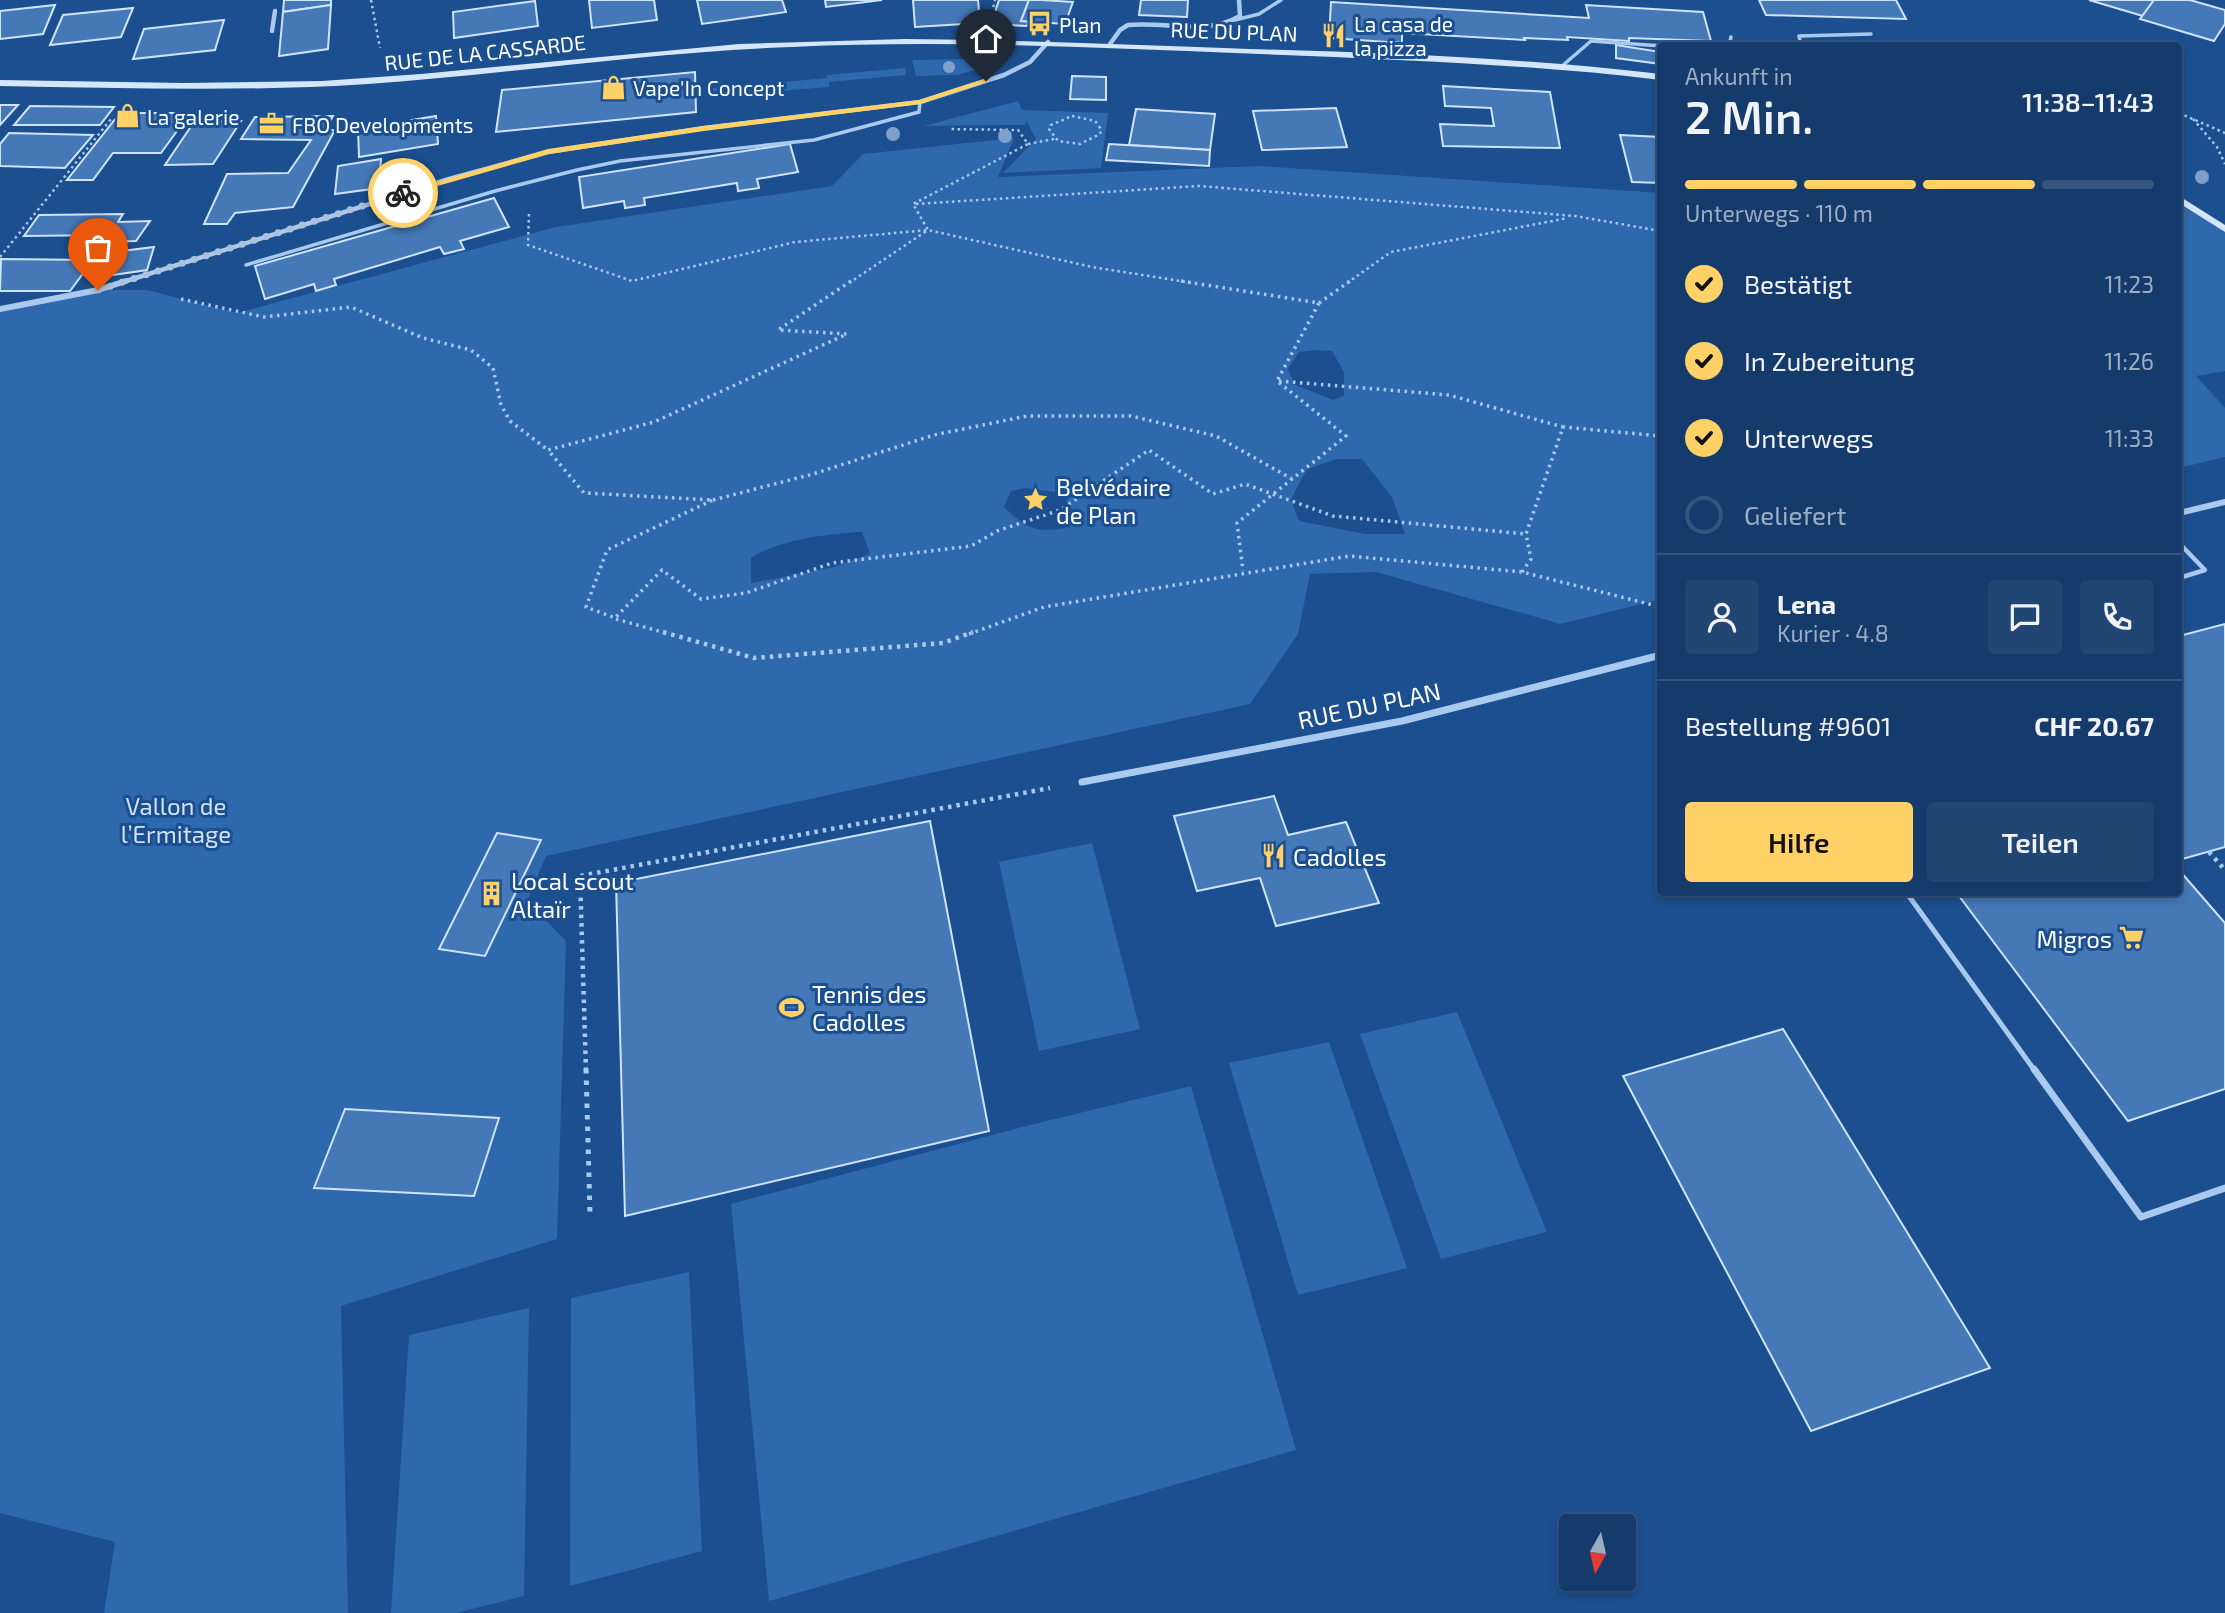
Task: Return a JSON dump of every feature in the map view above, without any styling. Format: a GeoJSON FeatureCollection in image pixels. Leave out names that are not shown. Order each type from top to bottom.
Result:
{"type":"FeatureCollection","features":[{"type":"Feature","properties":{"kind":"main road","name":"RUE DU PLAN"},"geometry":{"type":"LineString","coordinates":[[973,41],[1110,44],[1562,66],[1657,77]]}},
{"type":"Feature","properties":{"kind":"main road","name":"RUE DE LA CASSARDE"},"geometry":{"type":"LineString","coordinates":[[0,83],[254,86],[369,81],[699,49],[792,44],[973,41]]}},
{"type":"Feature","properties":{"kind":"main road"},"geometry":{"type":"LineString","coordinates":[[2182,202],[2225,229]]}},
{"type":"Feature","properties":{"kind":"street"},"geometry":{"type":"LineString","coordinates":[[1110,44],[1122,27],[1128,25],[1212,26],[1235,20],[1240,16],[1239,0]]}},
{"type":"Feature","properties":{"kind":"street"},"geometry":{"type":"LineString","coordinates":[[272,31],[275,10]]}},
{"type":"Feature","properties":{"kind":"street"},"geometry":{"type":"LineString","coordinates":[[0,309],[98,290],[449,179],[548,152],[704,128],[920,102],[1004,75],[1030,62],[1048,42]]}},
{"type":"Feature","properties":{"kind":"street"},"geometry":{"type":"LineString","coordinates":[[2182,512],[2225,502]]}},
{"type":"Feature","properties":{"kind":"street","name":"RUE DU PLAN"},"geometry":{"type":"LineString","coordinates":[[1082,782],[1402,722],[1657,656]]}},
{"type":"Feature","properties":{"kind":"lane"},"geometry":{"type":"LineString","coordinates":[[1235,20],[1259,14],[1280,0]]}},
{"type":"Feature","properties":{"kind":"lane"},"geometry":{"type":"LineString","coordinates":[[1800,42],[1799,36],[1871,34]]}},
{"type":"Feature","properties":{"kind":"lane"},"geometry":{"type":"LineString","coordinates":[[1730,42],[1731,37]]}},
{"type":"Feature","properties":{"kind":"lane"},"geometry":{"type":"LineString","coordinates":[[1562,66],[1591,41],[1657,46]]}},
{"type":"Feature","properties":{"kind":"lane"},"geometry":{"type":"LineString","coordinates":[[246,265],[530,181],[620,161],[814,140],[919,112],[920,102]]}},
{"type":"Feature","properties":{"kind":"lane"},"geometry":{"type":"LineString","coordinates":[[2182,546],[2205,570],[2182,577]]}},
{"type":"Feature","properties":{"kind":"lane"},"geometry":{"type":"LineString","coordinates":[[1909,896],[2141,1217],[2225,1188]]}},
{"type":"Feature","properties":{"kind":"path"},"geometry":{"type":"LineString","coordinates":[[371,0],[381,53]]}},
{"type":"Feature","properties":{"kind":"path"},"geometry":{"type":"LineString","coordinates":[[0,257],[117,111]]}},
{"type":"Feature","properties":{"kind":"path"},"geometry":{"type":"LineString","coordinates":[[2182,114],[2225,133]]}},
{"type":"Feature","properties":{"kind":"path"},"geometry":{"type":"LineString","coordinates":[[913,204],[1028,144],[1054,139],[1068,144],[1084,144],[1097,138],[1101,129],[1089,118],[1063,117],[1049,129],[1054,139]]}},
{"type":"Feature","properties":{"kind":"path"},"geometry":{"type":"LineString","coordinates":[[2193,119],[2217,147],[2225,164]]}},
{"type":"Feature","properties":{"kind":"path"},"geometry":{"type":"LineString","coordinates":[[937,129],[1018,130],[1028,144]]}},
{"type":"Feature","properties":{"kind":"path"},"geometry":{"type":"LineString","coordinates":[[530,181],[528,245],[632,281],[795,242],[928,230],[1092,267],[1319,303]]}},
{"type":"Feature","properties":{"kind":"path"},"geometry":{"type":"LineString","coordinates":[[913,204],[1199,186],[1575,216],[1657,230]]}},
{"type":"Feature","properties":{"kind":"path"},"geometry":{"type":"LineString","coordinates":[[913,204],[928,230]]}},
{"type":"Feature","properties":{"kind":"path"},"geometry":{"type":"LineString","coordinates":[[1278,381],[1319,303],[1391,252],[1575,216]]}},
{"type":"Feature","properties":{"kind":"path"},"geometry":{"type":"LineString","coordinates":[[548,450],[654,422],[847,334],[778,330],[928,230]]}},
{"type":"Feature","properties":{"kind":"path"},"geometry":{"type":"LineString","coordinates":[[237,313],[264,317],[351,307],[423,338],[471,350],[493,368],[501,405],[510,421],[548,450],[584,493],[713,500]]}},
{"type":"Feature","properties":{"kind":"path"},"geometry":{"type":"LineString","coordinates":[[1278,381],[1449,394],[1563,427],[1657,436]]}},
{"type":"Feature","properties":{"kind":"path"},"geometry":{"type":"LineString","coordinates":[[1243,571],[1237,523],[1346,436],[1278,381]]}},
{"type":"Feature","properties":{"kind":"path"},"geometry":{"type":"LineString","coordinates":[[1292,478],[1216,436],[1204,433],[1131,416],[1027,416],[934,435],[813,474],[713,500],[607,550],[586,607],[615,618],[754,658],[943,643],[1044,607],[1243,571],[1349,556],[1522,572],[1657,606]]}},
{"type":"Feature","properties":{"kind":"path"},"geometry":{"type":"LineString","coordinates":[[1522,572],[1531,559],[1526,534],[1563,427]]}},
{"type":"Feature","properties":{"kind":"path"},"geometry":{"type":"LineString","coordinates":[[615,618],[663,570],[701,599],[747,593],[832,563],[971,546],[998,531],[1060,510],[1149,450],[1213,494],[1245,484],[1333,516],[1526,534]]}},
{"type":"Feature","properties":{"kind":"path"},"geometry":{"type":"LineString","coordinates":[[590,1214],[580,876],[1082,782]]}},
{"type":"Feature","properties":{"kind":"path"},"geometry":{"type":"LineString","coordinates":[[2209,852],[2225,870]]}},
{"type":"Feature","properties":{"kind":"green space"},"geometry":{"type":"Polygon","coordinates":[[[968,59],[975,70],[957,75],[916,76],[912,60],[968,59]]]}},
{"type":"Feature","properties":{"kind":"green space"},"geometry":{"type":"Polygon","coordinates":[[[905,68],[906,75],[829,82],[829,87],[706,97],[706,89],[905,68]]]}},
{"type":"Feature","properties":{"kind":"green space"},"geometry":{"type":"Polygon","coordinates":[[[1018,101],[1022,110],[1108,113],[1101,168],[1003,173],[1036,139],[1026,120],[1025,125],[924,126],[1018,101]]]}},
{"type":"Feature","properties":{"kind":"green space","name":"Vallon de l’Ermitage"},"geometry":{"type":"Polygon","coordinates":[[[1014,138],[998,177],[1260,166],[1657,193],[1657,600],[1561,624],[1376,572],[1310,574],[1298,634],[1250,704],[546,856],[527,901],[566,941],[557,1239],[341,1306],[348,1613],[104,1613],[115,1542],[0,1513],[0,309],[98,290],[147,290],[237,313],[556,227],[832,186],[863,154],[1014,138]],[[1332,351],[1299,352],[1288,369],[1295,385],[1333,400],[1344,396],[1344,372],[1332,351]],[[1337,459],[1307,469],[1291,499],[1299,521],[1365,534],[1405,534],[1392,497],[1362,459],[1337,459]],[[1025,488],[1011,491],[1004,507],[1033,528],[1049,530],[1069,527],[1072,509],[1062,493],[1025,488]],[[862,532],[819,536],[776,546],[751,558],[751,583],[834,567],[870,554],[862,532]]]}},
{"type":"Feature","properties":{"kind":"green space"},"geometry":{"type":"Polygon","coordinates":[[[2182,201],[2225,229],[2225,371],[2196,376],[2225,408],[2225,457],[2182,467],[2182,201]]]}},
{"type":"Feature","properties":{"kind":"green space"},"geometry":{"type":"Polygon","coordinates":[[[1092,843],[1140,1029],[1039,1051],[999,862],[1092,843]]]}},
{"type":"Feature","properties":{"kind":"green space"},"geometry":{"type":"Polygon","coordinates":[[[1457,1012],[1547,1232],[1441,1259],[1360,1034],[1457,1012]]]}},
{"type":"Feature","properties":{"kind":"green space"},"geometry":{"type":"Polygon","coordinates":[[[1329,1042],[1407,1268],[1298,1295],[1229,1063],[1329,1042]]]}},
{"type":"Feature","properties":{"kind":"green space"},"geometry":{"type":"Polygon","coordinates":[[[1191,1086],[1296,1450],[769,1601],[731,1204],[1030,1125],[1191,1086]]]}},
{"type":"Feature","properties":{"kind":"green space"},"geometry":{"type":"Polygon","coordinates":[[[689,1272],[702,1551],[570,1586],[571,1298],[689,1272]]]}},
{"type":"Feature","properties":{"kind":"green space"},"geometry":{"type":"Polygon","coordinates":[[[529,1308],[524,1596],[456,1613],[391,1613],[409,1335],[529,1308]]]}},
{"type":"Feature","properties":{"kind":"building"},"geometry":{"type":"Polygon","coordinates":[[[284,0],[331,0],[331,5],[283,12],[284,0]]]}},
{"type":"Feature","properties":{"kind":"building"},"geometry":{"type":"Polygon","coordinates":[[[589,0],[654,0],[657,20],[592,28],[589,0]]]}},
{"type":"Feature","properties":{"kind":"building"},"geometry":{"type":"Polygon","coordinates":[[[697,0],[782,0],[786,12],[702,24],[697,0]]]}},
{"type":"Feature","properties":{"kind":"building"},"geometry":{"type":"Polygon","coordinates":[[[825,0],[882,0],[826,7],[825,0]]]}},
{"type":"Feature","properties":{"kind":"building"},"geometry":{"type":"Polygon","coordinates":[[[913,0],[978,0],[980,23],[915,27],[913,0]]]}},
{"type":"Feature","properties":{"kind":"building"},"geometry":{"type":"Polygon","coordinates":[[[999,0],[1029,0],[1021,21],[1029,21],[1027,26],[991,24],[999,0]]]}},
{"type":"Feature","properties":{"kind":"building"},"geometry":{"type":"Polygon","coordinates":[[[1029,0],[1073,2],[1065,24],[1021,21],[1029,0]]]}},
{"type":"Feature","properties":{"kind":"building"},"geometry":{"type":"Polygon","coordinates":[[[1141,0],[1188,0],[1187,17],[1139,15],[1141,0]]]}},
{"type":"Feature","properties":{"kind":"building"},"geometry":{"type":"Polygon","coordinates":[[[1759,0],[1896,0],[1906,19],[1766,15],[1759,0]]]}},
{"type":"Feature","properties":{"kind":"building"},"geometry":{"type":"Polygon","coordinates":[[[2089,0],[2154,0],[2143,16],[2089,0]]]}},
{"type":"Feature","properties":{"kind":"building"},"geometry":{"type":"Polygon","coordinates":[[[2154,0],[2190,0],[2225,10],[2225,24],[2214,41],[2140,19],[2154,0]]]}},
{"type":"Feature","properties":{"kind":"building"},"geometry":{"type":"Polygon","coordinates":[[[535,1],[538,26],[454,38],[453,12],[535,1]]]}},
{"type":"Feature","properties":{"kind":"building"},"geometry":{"type":"Polygon","coordinates":[[[1331,2],[1589,18],[1586,5],[1703,12],[1711,41],[1629,38],[1629,41],[1567,37],[1568,40],[1524,38],[1525,40],[1402,33],[1402,43],[1329,38],[1331,2]]]}},
{"type":"Feature","properties":{"kind":"building"},"geometry":{"type":"Polygon","coordinates":[[[55,5],[43,34],[0,39],[0,11],[55,5]]]}},
{"type":"Feature","properties":{"kind":"building"},"geometry":{"type":"Polygon","coordinates":[[[331,5],[328,49],[279,56],[283,12],[331,5]]]}},
{"type":"Feature","properties":{"kind":"building"},"geometry":{"type":"Polygon","coordinates":[[[133,8],[121,37],[50,45],[63,15],[133,8]]]}},
{"type":"Feature","properties":{"kind":"building"},"geometry":{"type":"Polygon","coordinates":[[[224,20],[215,50],[133,59],[144,29],[224,20]]]}},
{"type":"Feature","properties":{"kind":"building"},"geometry":{"type":"Polygon","coordinates":[[[1616,45],[1657,51],[1657,63],[1616,58],[1616,45]]]}},
{"type":"Feature","properties":{"kind":"building"},"geometry":{"type":"Polygon","coordinates":[[[695,72],[696,112],[496,132],[502,90],[695,72]]]}},
{"type":"Feature","properties":{"kind":"building"},"geometry":{"type":"Polygon","coordinates":[[[1072,76],[1106,77],[1106,100],[1070,99],[1072,76]]]}},
{"type":"Feature","properties":{"kind":"building"},"geometry":{"type":"Polygon","coordinates":[[[1443,86],[1550,92],[1560,148],[1443,146],[1440,124],[1494,126],[1491,108],[1445,106],[1443,86]]]}},
{"type":"Feature","properties":{"kind":"building"},"geometry":{"type":"Polygon","coordinates":[[[0,105],[18,105],[0,125],[0,105]]]}},
{"type":"Feature","properties":{"kind":"building"},"geometry":{"type":"Polygon","coordinates":[[[30,106],[114,107],[100,125],[14,125],[30,106]]]}},
{"type":"Feature","properties":{"kind":"building"},"geometry":{"type":"Polygon","coordinates":[[[1336,108],[1347,147],[1262,150],[1253,111],[1336,108]]]}},
{"type":"Feature","properties":{"kind":"building"},"geometry":{"type":"Polygon","coordinates":[[[1136,109],[1215,114],[1210,150],[1129,145],[1136,109]]]}},
{"type":"Feature","properties":{"kind":"building"},"geometry":{"type":"Polygon","coordinates":[[[120,113],[190,113],[161,153],[113,153],[93,180],[67,180],[120,113]]]}},
{"type":"Feature","properties":{"kind":"building"},"geometry":{"type":"Polygon","coordinates":[[[333,116],[325,130],[335,130],[293,207],[235,213],[227,224],[204,224],[227,174],[288,173],[311,140],[241,139],[255,117],[333,116]]]}},
{"type":"Feature","properties":{"kind":"building"},"geometry":{"type":"Polygon","coordinates":[[[436,116],[438,144],[359,157],[358,129],[436,116]]]}},
{"type":"Feature","properties":{"kind":"building"},"geometry":{"type":"Polygon","coordinates":[[[241,121],[213,164],[165,165],[194,122],[241,121]]]}},
{"type":"Feature","properties":{"kind":"building"},"geometry":{"type":"Polygon","coordinates":[[[9,133],[93,135],[65,168],[0,166],[0,144],[9,133]]]}},
{"type":"Feature","properties":{"kind":"building"},"geometry":{"type":"Polygon","coordinates":[[[1620,135],[1657,137],[1657,183],[1632,182],[1620,135]]]}},
{"type":"Feature","properties":{"kind":"building"},"geometry":{"type":"Polygon","coordinates":[[[790,144],[798,172],[757,179],[759,188],[738,191],[737,183],[644,198],[645,205],[625,208],[624,201],[583,208],[579,177],[790,144]]]}},
{"type":"Feature","properties":{"kind":"building"},"geometry":{"type":"Polygon","coordinates":[[[1109,144],[1210,150],[1209,166],[1106,160],[1109,144]]]}},
{"type":"Feature","properties":{"kind":"building"},"geometry":{"type":"Polygon","coordinates":[[[381,159],[379,188],[335,194],[338,166],[381,159]]]}},
{"type":"Feature","properties":{"kind":"building"},"geometry":{"type":"Polygon","coordinates":[[[494,198],[509,227],[460,241],[464,249],[444,254],[440,247],[334,279],[336,285],[316,291],[314,284],[265,299],[255,266],[494,198]]]}},
{"type":"Feature","properties":{"kind":"building"},"geometry":{"type":"Polygon","coordinates":[[[123,214],[118,222],[150,221],[136,241],[102,242],[106,235],[24,236],[39,215],[123,214]]]}},
{"type":"Feature","properties":{"kind":"building"},"geometry":{"type":"Polygon","coordinates":[[[154,247],[147,270],[106,276],[114,252],[154,247]]]}},
{"type":"Feature","properties":{"kind":"building"},"geometry":{"type":"Polygon","coordinates":[[[1,259],[93,260],[70,291],[0,291],[1,259]]]}},
{"type":"Feature","properties":{"kind":"building"},"geometry":{"type":"Polygon","coordinates":[[[2225,624],[2225,847],[2182,859],[2182,635],[2225,624]]]}},
{"type":"Feature","properties":{"kind":"building","name":"Cadolles"},"geometry":{"type":"Polygon","coordinates":[[[1274,796],[1288,835],[1346,822],[1379,903],[1276,926],[1260,878],[1197,891],[1174,816],[1274,796]]]}},
{"type":"Feature","properties":{"kind":"building","name":"Tennis des Cadolles"},"geometry":{"type":"Polygon","coordinates":[[[930,821],[989,1131],[625,1216],[616,883],[930,821]]]}},
{"type":"Feature","properties":{"kind":"building","name":"Local scout Altaïr"},"geometry":{"type":"Polygon","coordinates":[[[497,833],[541,840],[485,956],[439,949],[497,833]]]}},
{"type":"Feature","properties":{"kind":"building"},"geometry":{"type":"Polygon","coordinates":[[[2182,873],[2225,923],[2225,1089],[2128,1121],[1959,896],[2182,896],[2182,873]]]}},
{"type":"Feature","properties":{"kind":"building"},"geometry":{"type":"Polygon","coordinates":[[[1783,1029],[1990,1368],[1811,1431],[1623,1076],[1783,1029]]]}},
{"type":"Feature","properties":{"kind":"building"},"geometry":{"type":"Polygon","coordinates":[[[345,1109],[499,1118],[474,1196],[314,1188],[345,1109]]]}},
{"type":"Feature","properties":{"kind":"way so far"},"geometry":{"type":"LineString","coordinates":[[98,290],[403,193]]}},
{"type":"Feature","properties":{"kind":"place","name":"Plan"},"geometry":{"type":"Point","coordinates":[1039,24]}},
{"type":"Feature","properties":{"kind":"place","name":"La casa de la pizza"},"geometry":{"type":"Point","coordinates":[1334,35]}},
{"type":"Feature","properties":{"kind":"place","name":"Vape'In Concept"},"geometry":{"type":"Point","coordinates":[613,87]}},
{"type":"Feature","properties":{"kind":"place","name":"La galerie"},"geometry":{"type":"Point","coordinates":[127,116]}},
{"type":"Feature","properties":{"kind":"place","name":"FBO Developments"},"geometry":{"type":"Point","coordinates":[272,124]}},
{"type":"Feature","properties":{"kind":"place","name":"Belvédaire de Plan"},"geometry":{"type":"Point","coordinates":[1036,500]}},
{"type":"Feature","properties":{"kind":"place","name":"Cadolles"},"geometry":{"type":"Point","coordinates":[1273,856]}},
{"type":"Feature","properties":{"kind":"place","name":"Local scout Altaïr"},"geometry":{"type":"Point","coordinates":[491,894]}},
{"type":"Feature","properties":{"kind":"place","name":"Migros"},"geometry":{"type":"Point","coordinates":[2132,938]}},
{"type":"Feature","properties":{"kind":"place","name":"Tennis des Cadolles"},"geometry":{"type":"Point","coordinates":[792,1007]}},
{"type":"Feature","properties":{"kind":"route"},"geometry":{"type":"LineString","coordinates":[[403,193],[548,152],[704,128],[764,123],[920,102],[986,81]]}}]}
